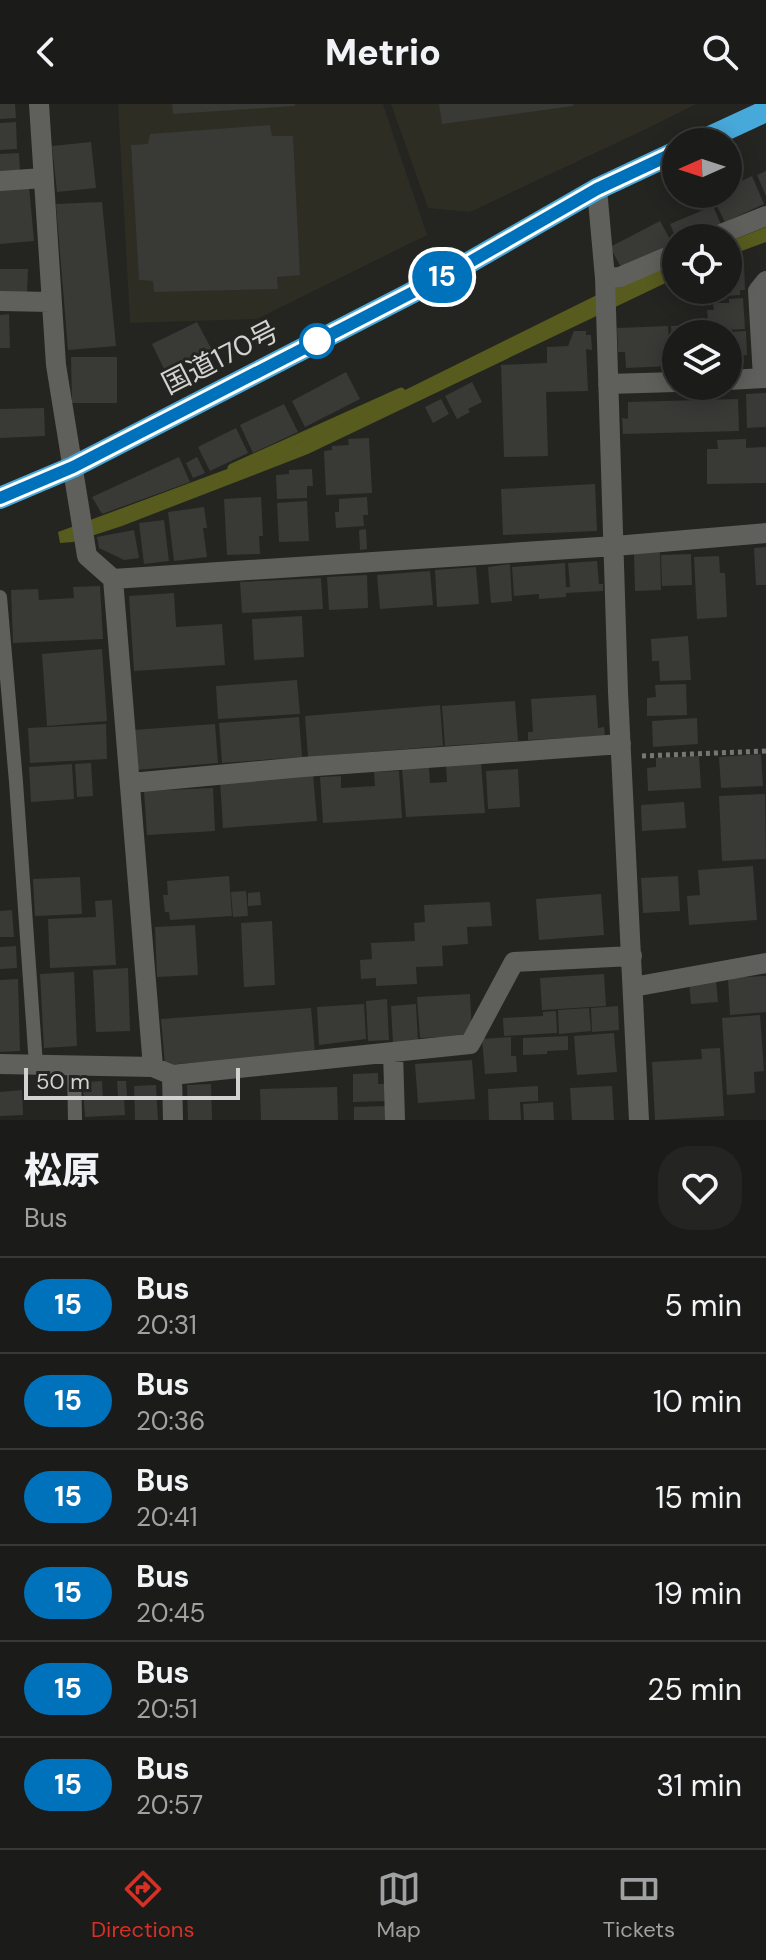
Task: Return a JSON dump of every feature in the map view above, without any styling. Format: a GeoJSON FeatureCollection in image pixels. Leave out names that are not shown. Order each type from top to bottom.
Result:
{"type":"FeatureCollection","features":[{"type":"Feature","properties":{"kind":"highway"},"geometry":{"type":"LineString","coordinates":[[729,128],[766,111]]}},
{"type":"Feature","properties":{"kind":"highway","name":"国道170号"},"geometry":{"type":"LineString","coordinates":[[0,498],[73,467],[456,270],[597,189],[662,159]]}},
{"type":"Feature","properties":{"kind":"street"},"geometry":{"type":"LineString","coordinates":[[39,104],[56,365],[87,556],[113,579],[162,1071],[173,1120]]}},
{"type":"Feature","properties":{"kind":"street"},"geometry":{"type":"LineString","coordinates":[[0,181],[43,178]]}},
{"type":"Feature","properties":{"kind":"street"},"geometry":{"type":"LineString","coordinates":[[597,189],[605,283],[621,751],[639,1120]]}},
{"type":"Feature","properties":{"kind":"street"},"geometry":{"type":"LineString","coordinates":[[742,226],[766,216]]}},
{"type":"Feature","properties":{"kind":"street"},"geometry":{"type":"LineString","coordinates":[[605,283],[662,259]]}},
{"type":"Feature","properties":{"kind":"street"},"geometry":{"type":"LineString","coordinates":[[742,379],[764,378],[758,291],[766,281]]}},
{"type":"Feature","properties":{"kind":"street"},"geometry":{"type":"LineString","coordinates":[[0,301],[51,302]]}},
{"type":"Feature","properties":{"kind":"street"},"geometry":{"type":"LineString","coordinates":[[608,384],[662,382]]}},
{"type":"Feature","properties":{"kind":"street"},"geometry":{"type":"LineString","coordinates":[[113,579],[766,533]]}},
{"type":"Feature","properties":{"kind":"street"},"geometry":{"type":"LineString","coordinates":[[131,783],[335,764],[621,751]]}},
{"type":"Feature","properties":{"kind":"street"},"geometry":{"type":"LineString","coordinates":[[0,1064],[162,1071],[470,1044],[514,962],[632,956]]}},
{"type":"Feature","properties":{"kind":"street"},"geometry":{"type":"LineString","coordinates":[[633,987],[766,963]]}},
{"type":"Feature","properties":{"kind":"street"},"geometry":{"type":"LineString","coordinates":[[393,1052],[395,1120]]}},
{"type":"Feature","properties":{"kind":"lane"},"geometry":{"type":"LineString","coordinates":[[0,597],[36,1065]]}},
{"type":"Feature","properties":{"kind":"lane"},"geometry":{"type":"LineString","coordinates":[[74,1066],[75,1120]]}},
{"type":"Feature","properties":{"kind":"path"},"geometry":{"type":"LineString","coordinates":[[621,751],[766,751]]}},
{"type":"Feature","properties":{"kind":"shaded area"},"geometry":{"type":"Polygon","coordinates":[[[118,104],[383,104],[427,235],[257,319],[130,323],[118,104]]]}},
{"type":"Feature","properties":{"kind":"shaded area"},"geometry":{"type":"Polygon","coordinates":[[[391,104],[696,104],[470,212],[428,208],[391,104]]]}},
{"type":"Feature","properties":{"kind":"shaded area"},"geometry":{"type":"Polygon","coordinates":[[[766,227],[766,242],[742,251],[742,236],[766,227]]]}},
{"type":"Feature","properties":{"kind":"shaded area"},"geometry":{"type":"Polygon","coordinates":[[[662,268],[662,285],[308,454],[122,526],[73,542],[60,543],[58,532],[300,442],[615,286],[662,268]]]}},
{"type":"Feature","properties":{"kind":"building"},"geometry":{"type":"Polygon","coordinates":[[[0,104],[15,104],[16,118],[0,119],[0,104]]]}},
{"type":"Feature","properties":{"kind":"building"},"geometry":{"type":"Polygon","coordinates":[[[172,104],[295,104],[295,106],[173,114],[172,104]]]}},
{"type":"Feature","properties":{"kind":"building"},"geometry":{"type":"Polygon","coordinates":[[[439,104],[573,104],[573,106],[442,124],[439,104]]]}},
{"type":"Feature","properties":{"kind":"building"},"geometry":{"type":"Polygon","coordinates":[[[16,122],[17,149],[0,150],[0,123],[16,122]]]}},
{"type":"Feature","properties":{"kind":"building"},"geometry":{"type":"Polygon","coordinates":[[[270,125],[272,136],[293,136],[300,275],[277,277],[278,289],[154,292],[153,281],[139,280],[131,145],[148,144],[150,134],[270,125]]]}},
{"type":"Feature","properties":{"kind":"building"},"geometry":{"type":"Polygon","coordinates":[[[91,142],[96,188],[57,192],[52,146],[91,142]]]}},
{"type":"Feature","properties":{"kind":"building"},"geometry":{"type":"Polygon","coordinates":[[[19,153],[20,172],[0,173],[0,154],[19,153]]]}},
{"type":"Feature","properties":{"kind":"building"},"geometry":{"type":"Polygon","coordinates":[[[766,171],[766,196],[757,175],[766,171]]]}},
{"type":"Feature","properties":{"kind":"building"},"geometry":{"type":"Polygon","coordinates":[[[752,176],[764,204],[725,222],[718,208],[742,208],[742,181],[752,176]]]}},
{"type":"Feature","properties":{"kind":"building"},"geometry":{"type":"Polygon","coordinates":[[[29,186],[34,241],[0,244],[0,188],[29,186]]]}},
{"type":"Feature","properties":{"kind":"building"},"geometry":{"type":"Polygon","coordinates":[[[102,202],[116,346],[68,350],[56,204],[102,202]]]}},
{"type":"Feature","properties":{"kind":"building"},"geometry":{"type":"Polygon","coordinates":[[[714,208],[721,224],[670,224],[714,208]]]}},
{"type":"Feature","properties":{"kind":"building"},"geometry":{"type":"Polygon","coordinates":[[[660,221],[662,225],[662,248],[622,269],[610,247],[660,221]]]}},
{"type":"Feature","properties":{"kind":"building"},"geometry":{"type":"Polygon","coordinates":[[[744,263],[745,290],[742,290],[744,263]]]}},
{"type":"Feature","properties":{"kind":"building"},"geometry":{"type":"Polygon","coordinates":[[[0,269],[28,269],[27,295],[0,294],[0,269]]]}},
{"type":"Feature","properties":{"kind":"building"},"geometry":{"type":"Polygon","coordinates":[[[742,298],[745,329],[742,329],[742,320],[708,320],[707,310],[714,310],[713,304],[742,304],[742,298]]]}},
{"type":"Feature","properties":{"kind":"building"},"geometry":{"type":"Polygon","coordinates":[[[9,314],[10,348],[0,348],[0,315],[9,314]]]}},
{"type":"Feature","properties":{"kind":"building"},"geometry":{"type":"Polygon","coordinates":[[[197,322],[212,350],[166,373],[152,344],[197,322]]]}},
{"type":"Feature","properties":{"kind":"building"},"geometry":{"type":"Polygon","coordinates":[[[662,326],[662,366],[626,368],[625,352],[618,352],[617,328],[662,326]]]}},
{"type":"Feature","properties":{"kind":"building"},"geometry":{"type":"Polygon","coordinates":[[[574,331],[586,331],[586,335],[591,335],[592,350],[586,349],[588,391],[546,392],[548,456],[504,457],[501,365],[547,363],[547,347],[568,346],[574,331]]]}},
{"type":"Feature","properties":{"kind":"building"},"geometry":{"type":"Polygon","coordinates":[[[742,331],[746,331],[747,355],[742,355],[742,331]]]}},
{"type":"Feature","properties":{"kind":"building"},"geometry":{"type":"Polygon","coordinates":[[[71,357],[117,357],[117,403],[72,403],[71,357]]]}},
{"type":"Feature","properties":{"kind":"building"},"geometry":{"type":"Polygon","coordinates":[[[346,372],[360,399],[305,427],[292,401],[346,372]]]}},
{"type":"Feature","properties":{"kind":"building"},"geometry":{"type":"Polygon","coordinates":[[[472,382],[482,402],[457,419],[445,396],[472,382]]]}},
{"type":"Feature","properties":{"kind":"building"},"geometry":{"type":"Polygon","coordinates":[[[766,393],[766,427],[747,428],[746,394],[766,393]]]}},
{"type":"Feature","properties":{"kind":"building"},"geometry":{"type":"Polygon","coordinates":[[[441,399],[449,414],[433,423],[425,407],[441,399]]]}},
{"type":"Feature","properties":{"kind":"building"},"geometry":{"type":"Polygon","coordinates":[[[738,400],[739,431],[623,434],[622,418],[628,419],[628,402],[738,400]]]}},
{"type":"Feature","properties":{"kind":"building"},"geometry":{"type":"Polygon","coordinates":[[[284,404],[298,432],[253,453],[240,425],[284,404]]]}},
{"type":"Feature","properties":{"kind":"building"},"geometry":{"type":"Polygon","coordinates":[[[44,408],[45,436],[0,438],[0,409],[44,408]]]}},
{"type":"Feature","properties":{"kind":"building"},"geometry":{"type":"Polygon","coordinates":[[[236,428],[248,453],[210,471],[198,447],[236,428]]]}},
{"type":"Feature","properties":{"kind":"building"},"geometry":{"type":"Polygon","coordinates":[[[369,438],[372,493],[326,495],[324,451],[332,450],[332,446],[349,445],[348,439],[369,438]]]}},
{"type":"Feature","properties":{"kind":"building"},"geometry":{"type":"Polygon","coordinates":[[[746,439],[746,448],[766,447],[766,483],[707,484],[707,449],[718,449],[717,440],[746,439]]]}},
{"type":"Feature","properties":{"kind":"building"},"geometry":{"type":"Polygon","coordinates":[[[179,457],[190,482],[102,514],[92,497],[179,457]]]}},
{"type":"Feature","properties":{"kind":"building"},"geometry":{"type":"Polygon","coordinates":[[[197,457],[205,473],[193,478],[186,463],[197,457]]]}},
{"type":"Feature","properties":{"kind":"building"},"geometry":{"type":"Polygon","coordinates":[[[312,469],[313,486],[307,486],[307,498],[277,499],[276,475],[289,474],[289,470],[312,469]]]}},
{"type":"Feature","properties":{"kind":"building"},"geometry":{"type":"Polygon","coordinates":[[[595,484],[597,531],[503,535],[501,489],[595,484]]]}},
{"type":"Feature","properties":{"kind":"building"},"geometry":{"type":"Polygon","coordinates":[[[261,497],[263,536],[259,536],[260,554],[227,555],[224,499],[261,497]]]}},
{"type":"Feature","properties":{"kind":"building"},"geometry":{"type":"Polygon","coordinates":[[[367,497],[368,515],[363,515],[364,526],[336,528],[335,512],[339,512],[339,499],[367,497]]]}},
{"type":"Feature","properties":{"kind":"building"},"geometry":{"type":"Polygon","coordinates":[[[307,501],[309,541],[279,542],[277,503],[307,501]]]}},
{"type":"Feature","properties":{"kind":"building"},"geometry":{"type":"Polygon","coordinates":[[[204,507],[207,557],[174,561],[168,512],[204,507]]]}},
{"type":"Feature","properties":{"kind":"building"},"geometry":{"type":"Polygon","coordinates":[[[164,520],[169,561],[144,564],[139,523],[164,520]]]}},
{"type":"Feature","properties":{"kind":"building"},"geometry":{"type":"Polygon","coordinates":[[[366,529],[367,549],[360,550],[359,530],[366,529]]]}},
{"type":"Feature","properties":{"kind":"building"},"geometry":{"type":"Polygon","coordinates":[[[134,530],[139,558],[124,560],[99,548],[97,537],[134,530]]]}},
{"type":"Feature","properties":{"kind":"building"},"geometry":{"type":"Polygon","coordinates":[[[766,547],[766,585],[756,585],[754,548],[766,547]]]}},
{"type":"Feature","properties":{"kind":"building"},"geometry":{"type":"Polygon","coordinates":[[[660,552],[661,590],[635,591],[634,553],[660,552]]]}},
{"type":"Feature","properties":{"kind":"building"},"geometry":{"type":"Polygon","coordinates":[[[691,554],[692,585],[662,586],[661,555],[691,554]]]}},
{"type":"Feature","properties":{"kind":"building"},"geometry":{"type":"Polygon","coordinates":[[[719,556],[720,573],[725,573],[727,617],[697,619],[694,557],[719,556]]]}},
{"type":"Feature","properties":{"kind":"building"},"geometry":{"type":"Polygon","coordinates":[[[597,561],[599,584],[603,584],[603,591],[566,593],[566,597],[539,599],[539,594],[514,596],[512,567],[565,563],[566,587],[570,587],[568,563],[597,561]]]}},
{"type":"Feature","properties":{"kind":"building"},"geometry":{"type":"Polygon","coordinates":[[[510,564],[512,601],[491,603],[488,567],[510,564]]]}},
{"type":"Feature","properties":{"kind":"building"},"geometry":{"type":"Polygon","coordinates":[[[476,567],[479,604],[437,607],[435,570],[476,567]]]}},
{"type":"Feature","properties":{"kind":"building"},"geometry":{"type":"Polygon","coordinates":[[[430,571],[433,605],[380,609],[377,575],[430,571]]]}},
{"type":"Feature","properties":{"kind":"building"},"geometry":{"type":"Polygon","coordinates":[[[367,575],[368,608],[329,610],[327,577],[367,575]]]}},
{"type":"Feature","properties":{"kind":"building"},"geometry":{"type":"Polygon","coordinates":[[[321,578],[323,609],[242,613],[240,582],[321,578]]]}},
{"type":"Feature","properties":{"kind":"building"},"geometry":{"type":"Polygon","coordinates":[[[100,586],[103,639],[13,643],[11,590],[38,589],[39,600],[74,598],[73,587],[100,586]]]}},
{"type":"Feature","properties":{"kind":"building"},"geometry":{"type":"Polygon","coordinates":[[[174,593],[176,627],[222,624],[225,665],[134,671],[129,596],[174,593]]]}},
{"type":"Feature","properties":{"kind":"building"},"geometry":{"type":"Polygon","coordinates":[[[302,616],[304,657],[254,660],[252,619],[302,616]]]}},
{"type":"Feature","properties":{"kind":"building"},"geometry":{"type":"Polygon","coordinates":[[[688,636],[691,680],[660,681],[659,661],[652,661],[651,639],[688,636]]]}},
{"type":"Feature","properties":{"kind":"building"},"geometry":{"type":"Polygon","coordinates":[[[102,649],[107,721],[47,726],[42,654],[102,649]]]}},
{"type":"Feature","properties":{"kind":"building"},"geometry":{"type":"Polygon","coordinates":[[[297,680],[300,714],[218,719],[216,686],[297,680]]]}},
{"type":"Feature","properties":{"kind":"building"},"geometry":{"type":"Polygon","coordinates":[[[686,684],[687,715],[647,716],[647,698],[656,697],[655,685],[686,684]]]}},
{"type":"Feature","properties":{"kind":"building"},"geometry":{"type":"Polygon","coordinates":[[[596,695],[598,728],[604,727],[605,736],[528,740],[528,732],[533,732],[531,699],[596,695]]]}},
{"type":"Feature","properties":{"kind":"building"},"geometry":{"type":"Polygon","coordinates":[[[515,701],[518,741],[445,746],[442,706],[515,701]]]}},
{"type":"Feature","properties":{"kind":"building"},"geometry":{"type":"Polygon","coordinates":[[[440,705],[443,746],[308,757],[305,716],[440,705]]]}},
{"type":"Feature","properties":{"kind":"building"},"geometry":{"type":"Polygon","coordinates":[[[299,717],[302,757],[222,763],[219,723],[299,717]]]}},
{"type":"Feature","properties":{"kind":"building"},"geometry":{"type":"Polygon","coordinates":[[[697,718],[698,744],[653,747],[652,721],[697,718]]]}},
{"type":"Feature","properties":{"kind":"building"},"geometry":{"type":"Polygon","coordinates":[[[106,724],[107,759],[30,763],[28,728],[106,724]]]}},
{"type":"Feature","properties":{"kind":"building"},"geometry":{"type":"Polygon","coordinates":[[[215,724],[218,763],[136,770],[133,730],[215,724]]]}},
{"type":"Feature","properties":{"kind":"building"},"geometry":{"type":"Polygon","coordinates":[[[761,754],[763,786],[721,788],[719,757],[761,754]]]}},
{"type":"Feature","properties":{"kind":"building"},"geometry":{"type":"Polygon","coordinates":[[[699,756],[701,788],[648,791],[647,768],[656,767],[656,758],[699,756]]]}},
{"type":"Feature","properties":{"kind":"building"},"geometry":{"type":"Polygon","coordinates":[[[91,763],[93,796],[77,797],[75,764],[91,763]]]}},
{"type":"Feature","properties":{"kind":"building"},"geometry":{"type":"Polygon","coordinates":[[[481,763],[485,813],[406,817],[402,769],[429,768],[430,783],[447,782],[446,765],[481,763]]]}},
{"type":"Feature","properties":{"kind":"building"},"geometry":{"type":"Polygon","coordinates":[[[72,764],[74,799],[31,802],[29,767],[72,764]]]}},
{"type":"Feature","properties":{"kind":"building"},"geometry":{"type":"Polygon","coordinates":[[[518,769],[520,807],[488,809],[486,771],[518,769]]]}},
{"type":"Feature","properties":{"kind":"building"},"geometry":{"type":"Polygon","coordinates":[[[399,771],[402,818],[323,823],[320,777],[341,776],[341,788],[375,786],[374,772],[399,771]]]}},
{"type":"Feature","properties":{"kind":"building"},"geometry":{"type":"Polygon","coordinates":[[[313,774],[317,821],[223,828],[220,781],[313,774]]]}},
{"type":"Feature","properties":{"kind":"building"},"geometry":{"type":"Polygon","coordinates":[[[213,788],[215,831],[147,835],[144,791],[213,788]]]}},
{"type":"Feature","properties":{"kind":"building"},"geometry":{"type":"Polygon","coordinates":[[[765,794],[766,859],[722,861],[719,796],[765,794]]]}},
{"type":"Feature","properties":{"kind":"building"},"geometry":{"type":"Polygon","coordinates":[[[684,802],[686,828],[642,831],[641,805],[684,802]]]}},
{"type":"Feature","properties":{"kind":"building"},"geometry":{"type":"Polygon","coordinates":[[[753,866],[757,920],[689,925],[687,896],[700,895],[698,870],[753,866]]]}},
{"type":"Feature","properties":{"kind":"building"},"geometry":{"type":"Polygon","coordinates":[[[229,876],[232,916],[170,920],[169,912],[165,912],[163,895],[168,895],[167,881],[229,876]]]}},
{"type":"Feature","properties":{"kind":"building"},"geometry":{"type":"Polygon","coordinates":[[[678,876],[680,911],[643,913],[641,878],[678,876]]]}},
{"type":"Feature","properties":{"kind":"building"},"geometry":{"type":"Polygon","coordinates":[[[80,877],[82,914],[35,916],[33,879],[80,877]]]}},
{"type":"Feature","properties":{"kind":"building"},"geometry":{"type":"Polygon","coordinates":[[[246,891],[248,916],[233,917],[231,892],[246,891]]]}},
{"type":"Feature","properties":{"kind":"building"},"geometry":{"type":"Polygon","coordinates":[[[260,892],[261,905],[248,906],[248,893],[260,892]]]}},
{"type":"Feature","properties":{"kind":"building"},"geometry":{"type":"Polygon","coordinates":[[[601,894],[604,935],[539,940],[536,899],[601,894]]]}},
{"type":"Feature","properties":{"kind":"building"},"geometry":{"type":"Polygon","coordinates":[[[112,900],[116,965],[50,968],[48,919],[96,917],[95,901],[112,900]]]}},
{"type":"Feature","properties":{"kind":"building"},"geometry":{"type":"Polygon","coordinates":[[[490,902],[492,926],[467,927],[468,944],[442,946],[443,966],[416,967],[417,984],[376,986],[376,978],[361,979],[360,960],[372,959],[371,943],[415,941],[414,923],[425,922],[424,905],[490,902]]]}},
{"type":"Feature","properties":{"kind":"building"},"geometry":{"type":"Polygon","coordinates":[[[12,910],[14,937],[0,937],[0,911],[12,910]]]}},
{"type":"Feature","properties":{"kind":"building"},"geometry":{"type":"Polygon","coordinates":[[[272,921],[275,985],[244,987],[241,923],[272,921]]]}},
{"type":"Feature","properties":{"kind":"building"},"geometry":{"type":"Polygon","coordinates":[[[195,925],[198,975],[157,977],[155,927],[195,925]]]}},
{"type":"Feature","properties":{"kind":"building"},"geometry":{"type":"Polygon","coordinates":[[[16,946],[17,968],[0,969],[0,947],[16,946]]]}},
{"type":"Feature","properties":{"kind":"building"},"geometry":{"type":"Polygon","coordinates":[[[128,968],[130,1031],[96,1032],[93,970],[128,968]]]}},
{"type":"Feature","properties":{"kind":"building"},"geometry":{"type":"Polygon","coordinates":[[[74,972],[77,1046],[44,1048],[40,974],[74,972]]]}},
{"type":"Feature","properties":{"kind":"building"},"geometry":{"type":"Polygon","coordinates":[[[604,974],[606,1006],[542,1010],[540,978],[604,974]]]}},
{"type":"Feature","properties":{"kind":"building"},"geometry":{"type":"Polygon","coordinates":[[[766,976],[766,1012],[730,1015],[728,978],[766,976]]]}},
{"type":"Feature","properties":{"kind":"building"},"geometry":{"type":"Polygon","coordinates":[[[18,979],[20,1051],[0,1052],[0,980],[18,979]]]}},
{"type":"Feature","properties":{"kind":"building"},"geometry":{"type":"Polygon","coordinates":[[[716,980],[718,1002],[691,1004],[689,982],[716,980]]]}},
{"type":"Feature","properties":{"kind":"building"},"geometry":{"type":"Polygon","coordinates":[[[470,994],[472,1036],[420,1038],[417,997],[470,994]]]}},
{"type":"Feature","properties":{"kind":"building"},"geometry":{"type":"Polygon","coordinates":[[[387,999],[389,1040],[368,1041],[366,1001],[387,999]]]}},
{"type":"Feature","properties":{"kind":"building"},"geometry":{"type":"Polygon","coordinates":[[[364,1004],[366,1039],[319,1045],[317,1007],[364,1004]]]}},
{"type":"Feature","properties":{"kind":"building"},"geometry":{"type":"Polygon","coordinates":[[[416,1004],[418,1042],[393,1044],[391,1006],[416,1004]]]}},
{"type":"Feature","properties":{"kind":"building"},"geometry":{"type":"Polygon","coordinates":[[[618,1006],[619,1030],[592,1032],[591,1008],[618,1006]]]}},
{"type":"Feature","properties":{"kind":"building"},"geometry":{"type":"Polygon","coordinates":[[[311,1008],[315,1053],[165,1065],[161,1019],[311,1008]]]}},
{"type":"Feature","properties":{"kind":"building"},"geometry":{"type":"Polygon","coordinates":[[[589,1008],[591,1031],[559,1034],[558,1010],[589,1008]]]}},
{"type":"Feature","properties":{"kind":"building"},"geometry":{"type":"Polygon","coordinates":[[[556,1011],[557,1033],[504,1036],[503,1018],[543,1016],[543,1012],[556,1011]]]}},
{"type":"Feature","properties":{"kind":"building"},"geometry":{"type":"Polygon","coordinates":[[[760,1015],[764,1071],[754,1072],[755,1093],[727,1095],[722,1018],[760,1015]]]}},
{"type":"Feature","properties":{"kind":"building"},"geometry":{"type":"Polygon","coordinates":[[[614,1033],[617,1072],[577,1075],[574,1036],[614,1033]]]}},
{"type":"Feature","properties":{"kind":"building"},"geometry":{"type":"Polygon","coordinates":[[[568,1036],[568,1050],[523,1055],[523,1038],[568,1036]]]}},
{"type":"Feature","properties":{"kind":"building"},"geometry":{"type":"Polygon","coordinates":[[[511,1037],[511,1056],[516,1056],[517,1072],[485,1074],[482,1039],[511,1037]]]}},
{"type":"Feature","properties":{"kind":"building"},"geometry":{"type":"Polygon","coordinates":[[[720,1048],[724,1116],[655,1120],[652,1062],[702,1059],[701,1049],[720,1048]]]}},
{"type":"Feature","properties":{"kind":"building"},"geometry":{"type":"Polygon","coordinates":[[[472,1060],[475,1099],[418,1103],[415,1064],[472,1060]]]}},
{"type":"Feature","properties":{"kind":"building"},"geometry":{"type":"Polygon","coordinates":[[[378,1073],[378,1084],[385,1084],[385,1101],[353,1102],[353,1074],[378,1073]]]}},
{"type":"Feature","properties":{"kind":"building"},"geometry":{"type":"Polygon","coordinates":[[[102,1081],[103,1099],[124,1098],[125,1115],[85,1117],[83,1088],[88,1082],[102,1081]]]}},
{"type":"Feature","properties":{"kind":"building"},"geometry":{"type":"Polygon","coordinates":[[[117,1081],[126,1081],[127,1096],[118,1096],[117,1081]]]}},
{"type":"Feature","properties":{"kind":"building"},"geometry":{"type":"Polygon","coordinates":[[[211,1084],[212,1120],[188,1120],[187,1085],[211,1084]]]}},
{"type":"Feature","properties":{"kind":"building"},"geometry":{"type":"Polygon","coordinates":[[[156,1085],[158,1120],[135,1120],[134,1086],[156,1085]]]}},
{"type":"Feature","properties":{"kind":"building"},"geometry":{"type":"Polygon","coordinates":[[[538,1086],[538,1101],[520,1102],[521,1120],[489,1120],[488,1089],[538,1086]]]}},
{"type":"Feature","properties":{"kind":"building"},"geometry":{"type":"Polygon","coordinates":[[[612,1086],[614,1120],[572,1120],[570,1088],[612,1086]]]}},
{"type":"Feature","properties":{"kind":"building"},"geometry":{"type":"Polygon","coordinates":[[[337,1087],[338,1120],[261,1120],[260,1089],[337,1087]]]}},
{"type":"Feature","properties":{"kind":"building"},"geometry":{"type":"Polygon","coordinates":[[[22,1090],[23,1115],[0,1116],[0,1092],[22,1090]]]}},
{"type":"Feature","properties":{"kind":"building"},"geometry":{"type":"Polygon","coordinates":[[[553,1102],[554,1120],[524,1120],[523,1104],[553,1102]]]}},
{"type":"Feature","properties":{"kind":"building"},"geometry":{"type":"Polygon","coordinates":[[[387,1106],[388,1120],[354,1120],[354,1107],[387,1106]]]}},
{"type":"Feature","properties":{"kind":"waterway"},"geometry":{"type":"LineString","coordinates":[[232,468],[401,392]]}},
{"type":"Feature","properties":{"kind":"bus line","name":"15"},"geometry":{"type":"LineString","coordinates":[[0,498],[73,467],[456,270],[597,189],[662,159]]}}]}
